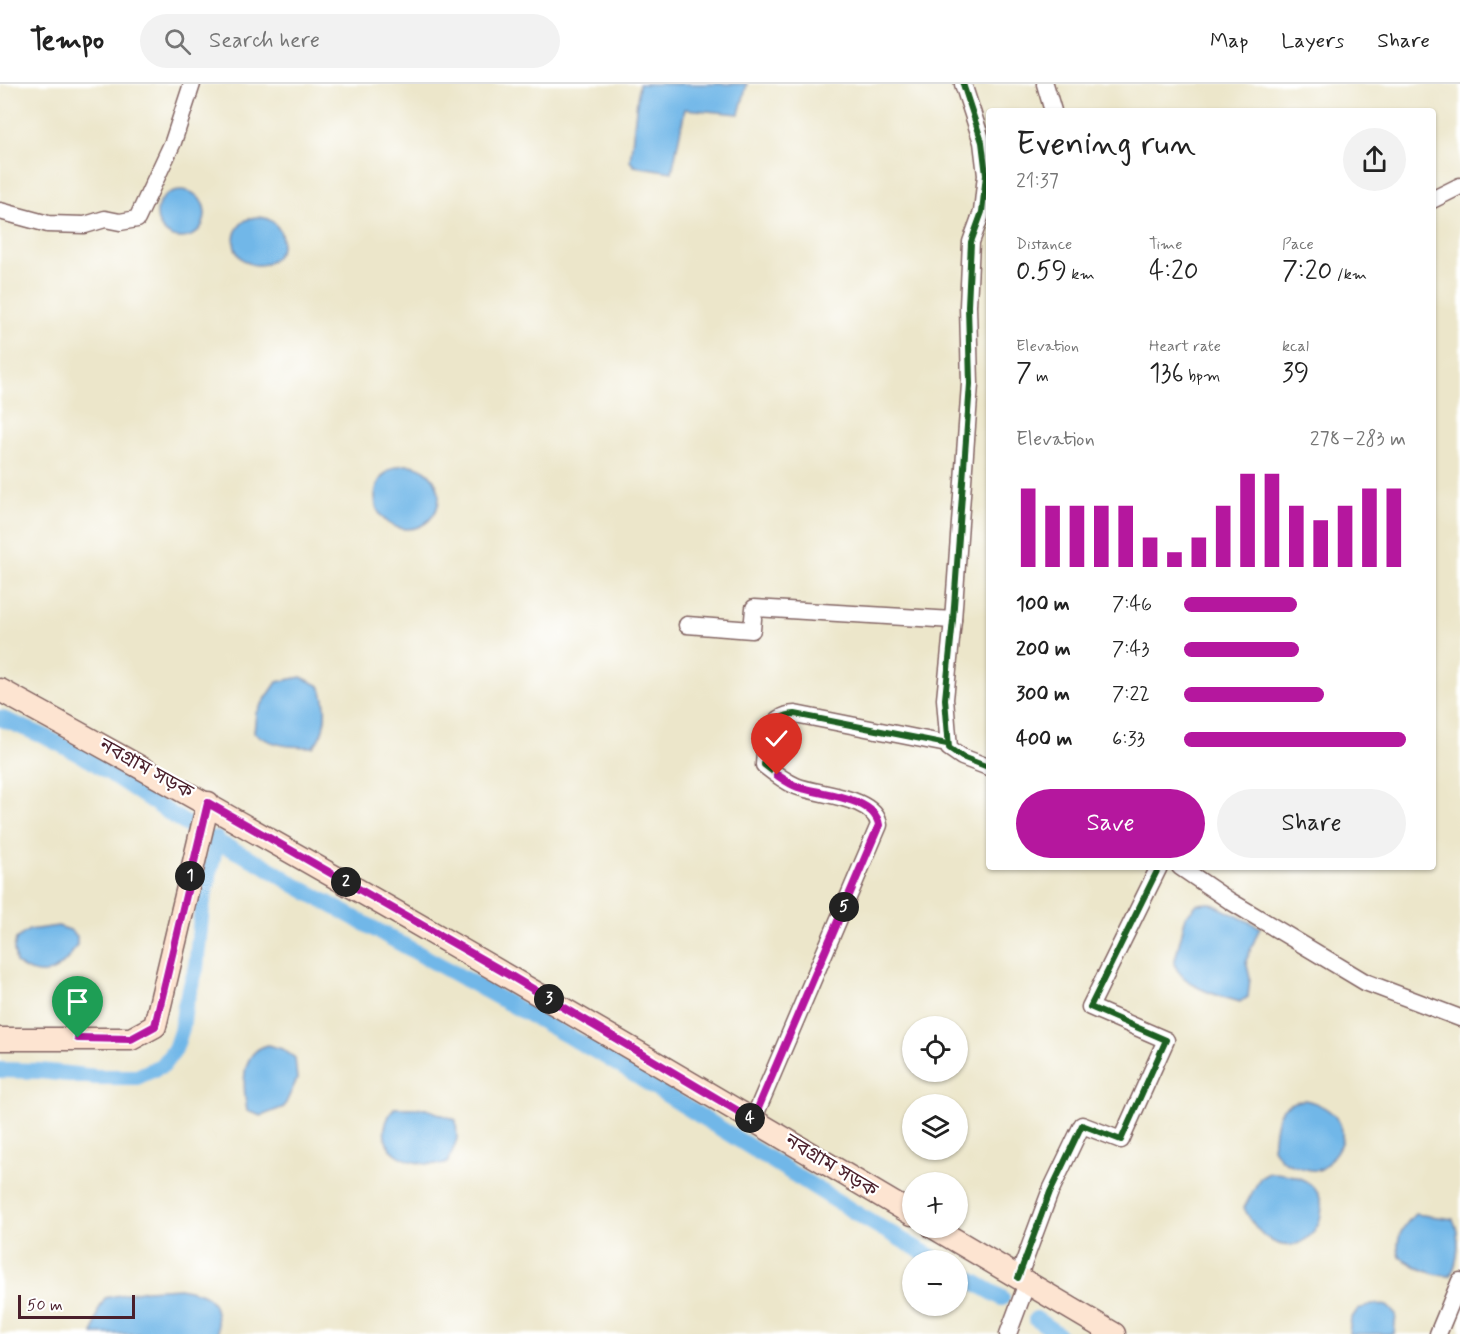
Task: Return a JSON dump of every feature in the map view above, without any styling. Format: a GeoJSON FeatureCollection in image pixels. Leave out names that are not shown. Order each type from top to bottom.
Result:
{"type":"FeatureCollection","features":[{"type":"Feature","properties":{"kind":"main road","name":"নবগ্রাম সড়ক"},"geometry":{"type":"LineString","coordinates":[[0,690],[206,809],[511,976],[902,1208]]}},
{"type":"Feature","properties":{"kind":"main road"},"geometry":{"type":"LineString","coordinates":[[0,1039],[131,1039],[155,1026],[206,809]]}},
{"type":"Feature","properties":{"kind":"main road"},"geometry":{"type":"LineString","coordinates":[[952,1238],[1114,1334]]}},
{"type":"Feature","properties":{"kind":"street"},"geometry":{"type":"LineString","coordinates":[[0,211],[48,224],[85,225],[105,219],[120,222],[137,219],[173,142],[192,84]]}},
{"type":"Feature","properties":{"kind":"street"},"geometry":{"type":"LineString","coordinates":[[947,744],[945,699],[970,384],[968,306],[971,242],[982,212],[986,175],[982,142],[963,84]]}},
{"type":"Feature","properties":{"kind":"street"},"geometry":{"type":"LineString","coordinates":[[1045,84],[1052,108]]}},
{"type":"Feature","properties":{"kind":"street"},"geometry":{"type":"LineString","coordinates":[[1436,198],[1460,186]]}},
{"type":"Feature","properties":{"kind":"street"},"geometry":{"type":"LineString","coordinates":[[687,625],[752,630],[754,608],[953,620]]}},
{"type":"Feature","properties":{"kind":"street"},"geometry":{"type":"LineString","coordinates":[[753,1120],[879,825],[878,819],[865,807],[827,793],[797,787],[764,765],[775,721],[784,715],[795,714],[947,744],[962,757],[986,766]]}},
{"type":"Feature","properties":{"kind":"street"},"geometry":{"type":"LineString","coordinates":[[1008,1334],[1050,1192],[1082,1125],[1121,1140],[1166,1040],[1090,1009],[1158,870]]}},
{"type":"Feature","properties":{"kind":"street"},"geometry":{"type":"LineString","coordinates":[[1184,870],[1230,901],[1365,982],[1460,1018]]}},
{"type":"Feature","properties":{"kind":"street"},"geometry":{"type":"LineString","coordinates":[[1438,1334],[1460,1281]]}},
{"type":"Feature","properties":{"kind":"water"},"geometry":{"type":"Polygon","coordinates":[[[639,84],[747,84],[739,114],[685,109],[672,172],[634,166],[630,161],[639,84]]]}},
{"type":"Feature","properties":{"kind":"water"},"geometry":{"type":"Polygon","coordinates":[[[176,190],[186,190],[198,197],[205,209],[205,219],[198,231],[186,238],[176,238],[161,227],[157,219],[157,209],[168,194],[176,190]]]}},
{"type":"Feature","properties":{"kind":"water"},"geometry":{"type":"Polygon","coordinates":[[[253,217],[263,217],[275,224],[282,236],[282,246],[275,258],[263,265],[253,265],[238,254],[234,246],[234,236],[245,221],[253,217]]]}},
{"type":"Feature","properties":{"kind":"water"},"geometry":{"type":"Polygon","coordinates":[[[407,465],[419,467],[430,474],[437,485],[439,497],[437,509],[430,520],[419,527],[407,529],[395,527],[384,520],[377,509],[375,497],[377,485],[384,474],[395,467],[407,465]]]}},
{"type":"Feature","properties":{"kind":"water"},"geometry":{"type":"Polygon","coordinates":[[[301,677],[320,686],[324,702],[324,726],[313,747],[282,745],[268,741],[254,733],[256,713],[277,682],[301,677]]]}},
{"type":"Feature","properties":{"kind":"water"},"geometry":{"type":"Polygon","coordinates":[[[1210,903],[1260,927],[1246,961],[1250,978],[1248,997],[1240,1002],[1193,985],[1174,964],[1186,916],[1197,904],[1210,903]]]}},
{"type":"Feature","properties":{"kind":"water"},"geometry":{"type":"Polygon","coordinates":[[[58,926],[70,930],[77,936],[77,945],[65,962],[51,972],[43,973],[26,969],[16,963],[14,949],[16,939],[29,930],[58,926]]]}},
{"type":"Feature","properties":{"kind":"water"},"geometry":{"type":"Polygon","coordinates":[[[268,1045],[282,1049],[295,1058],[297,1079],[284,1107],[261,1116],[247,1111],[244,1081],[252,1055],[268,1045]]]}},
{"type":"Feature","properties":{"kind":"water"},"geometry":{"type":"Polygon","coordinates":[[[1305,1100],[1324,1107],[1332,1113],[1341,1128],[1340,1146],[1326,1165],[1317,1170],[1289,1164],[1280,1158],[1273,1148],[1276,1123],[1282,1110],[1287,1105],[1305,1100]]]}},
{"type":"Feature","properties":{"kind":"water"},"geometry":{"type":"Polygon","coordinates":[[[394,1108],[424,1108],[456,1120],[457,1139],[448,1163],[420,1163],[396,1154],[388,1145],[385,1135],[386,1122],[394,1108]]]}},
{"type":"Feature","properties":{"kind":"water"},"geometry":{"type":"Polygon","coordinates":[[[1269,1173],[1301,1179],[1317,1193],[1322,1211],[1316,1228],[1303,1241],[1284,1245],[1264,1235],[1244,1208],[1260,1178],[1269,1173]]]}},
{"type":"Feature","properties":{"kind":"water"},"geometry":{"type":"Polygon","coordinates":[[[1415,1214],[1453,1219],[1458,1247],[1456,1263],[1450,1276],[1430,1273],[1400,1257],[1398,1245],[1400,1234],[1415,1214]]]}},
{"type":"Feature","properties":{"kind":"water"},"geometry":{"type":"Polygon","coordinates":[[[180,1288],[200,1293],[211,1300],[216,1313],[218,1334],[93,1334],[98,1311],[105,1298],[146,1290],[180,1288]]]}},
{"type":"Feature","properties":{"kind":"water"},"geometry":{"type":"Polygon","coordinates":[[[1376,1304],[1387,1306],[1396,1314],[1394,1334],[1349,1334],[1351,1319],[1358,1309],[1376,1304]]]}},
{"type":"Feature","properties":{"kind":"waterway"},"geometry":{"type":"LineString","coordinates":[[0,718],[46,737],[92,761],[201,834],[264,865],[293,884],[606,1057],[864,1218],[920,1250]]}},
{"type":"Feature","properties":{"kind":"waterway"},"geometry":{"type":"LineString","coordinates":[[0,1070],[40,1071],[96,1077],[137,1077],[163,1065],[175,1049],[182,1028],[185,1006],[196,968],[202,907],[217,839]]}},
{"type":"Feature","properties":{"kind":"waterway"},"geometry":{"type":"LineString","coordinates":[[968,1278],[1002,1298]]}},
{"type":"Feature","properties":{"kind":"waterway"},"geometry":{"type":"LineString","coordinates":[[1036,1319],[1058,1334]]}},
{"type":"Feature","properties":{"kind":"cycle path"},"geometry":{"type":"LineString","coordinates":[[963,84],[982,142],[986,175]]}},
{"type":"Feature","properties":{"kind":"cycle path"},"geometry":{"type":"LineString","coordinates":[[986,175],[982,212],[971,242],[968,306],[970,384],[945,699],[949,748],[962,757],[986,766]]}},
{"type":"Feature","properties":{"kind":"cycle path"},"geometry":{"type":"LineString","coordinates":[[753,1120],[879,825],[875,815],[857,802],[796,786],[764,765],[770,731],[779,719],[795,714],[947,744]]}},
{"type":"Feature","properties":{"kind":"cycle path"},"geometry":{"type":"LineString","coordinates":[[1018,1278],[1050,1192],[1082,1125],[1121,1140],[1166,1040],[1090,1007],[1158,870]]}},
{"type":"Feature","properties":{"kind":"route"},"geometry":{"type":"LineString","coordinates":[[78,1038],[131,1039],[155,1026],[208,803],[511,976],[753,1120],[879,825],[878,819],[865,807],[842,797],[797,787],[777,775]]}}]}
